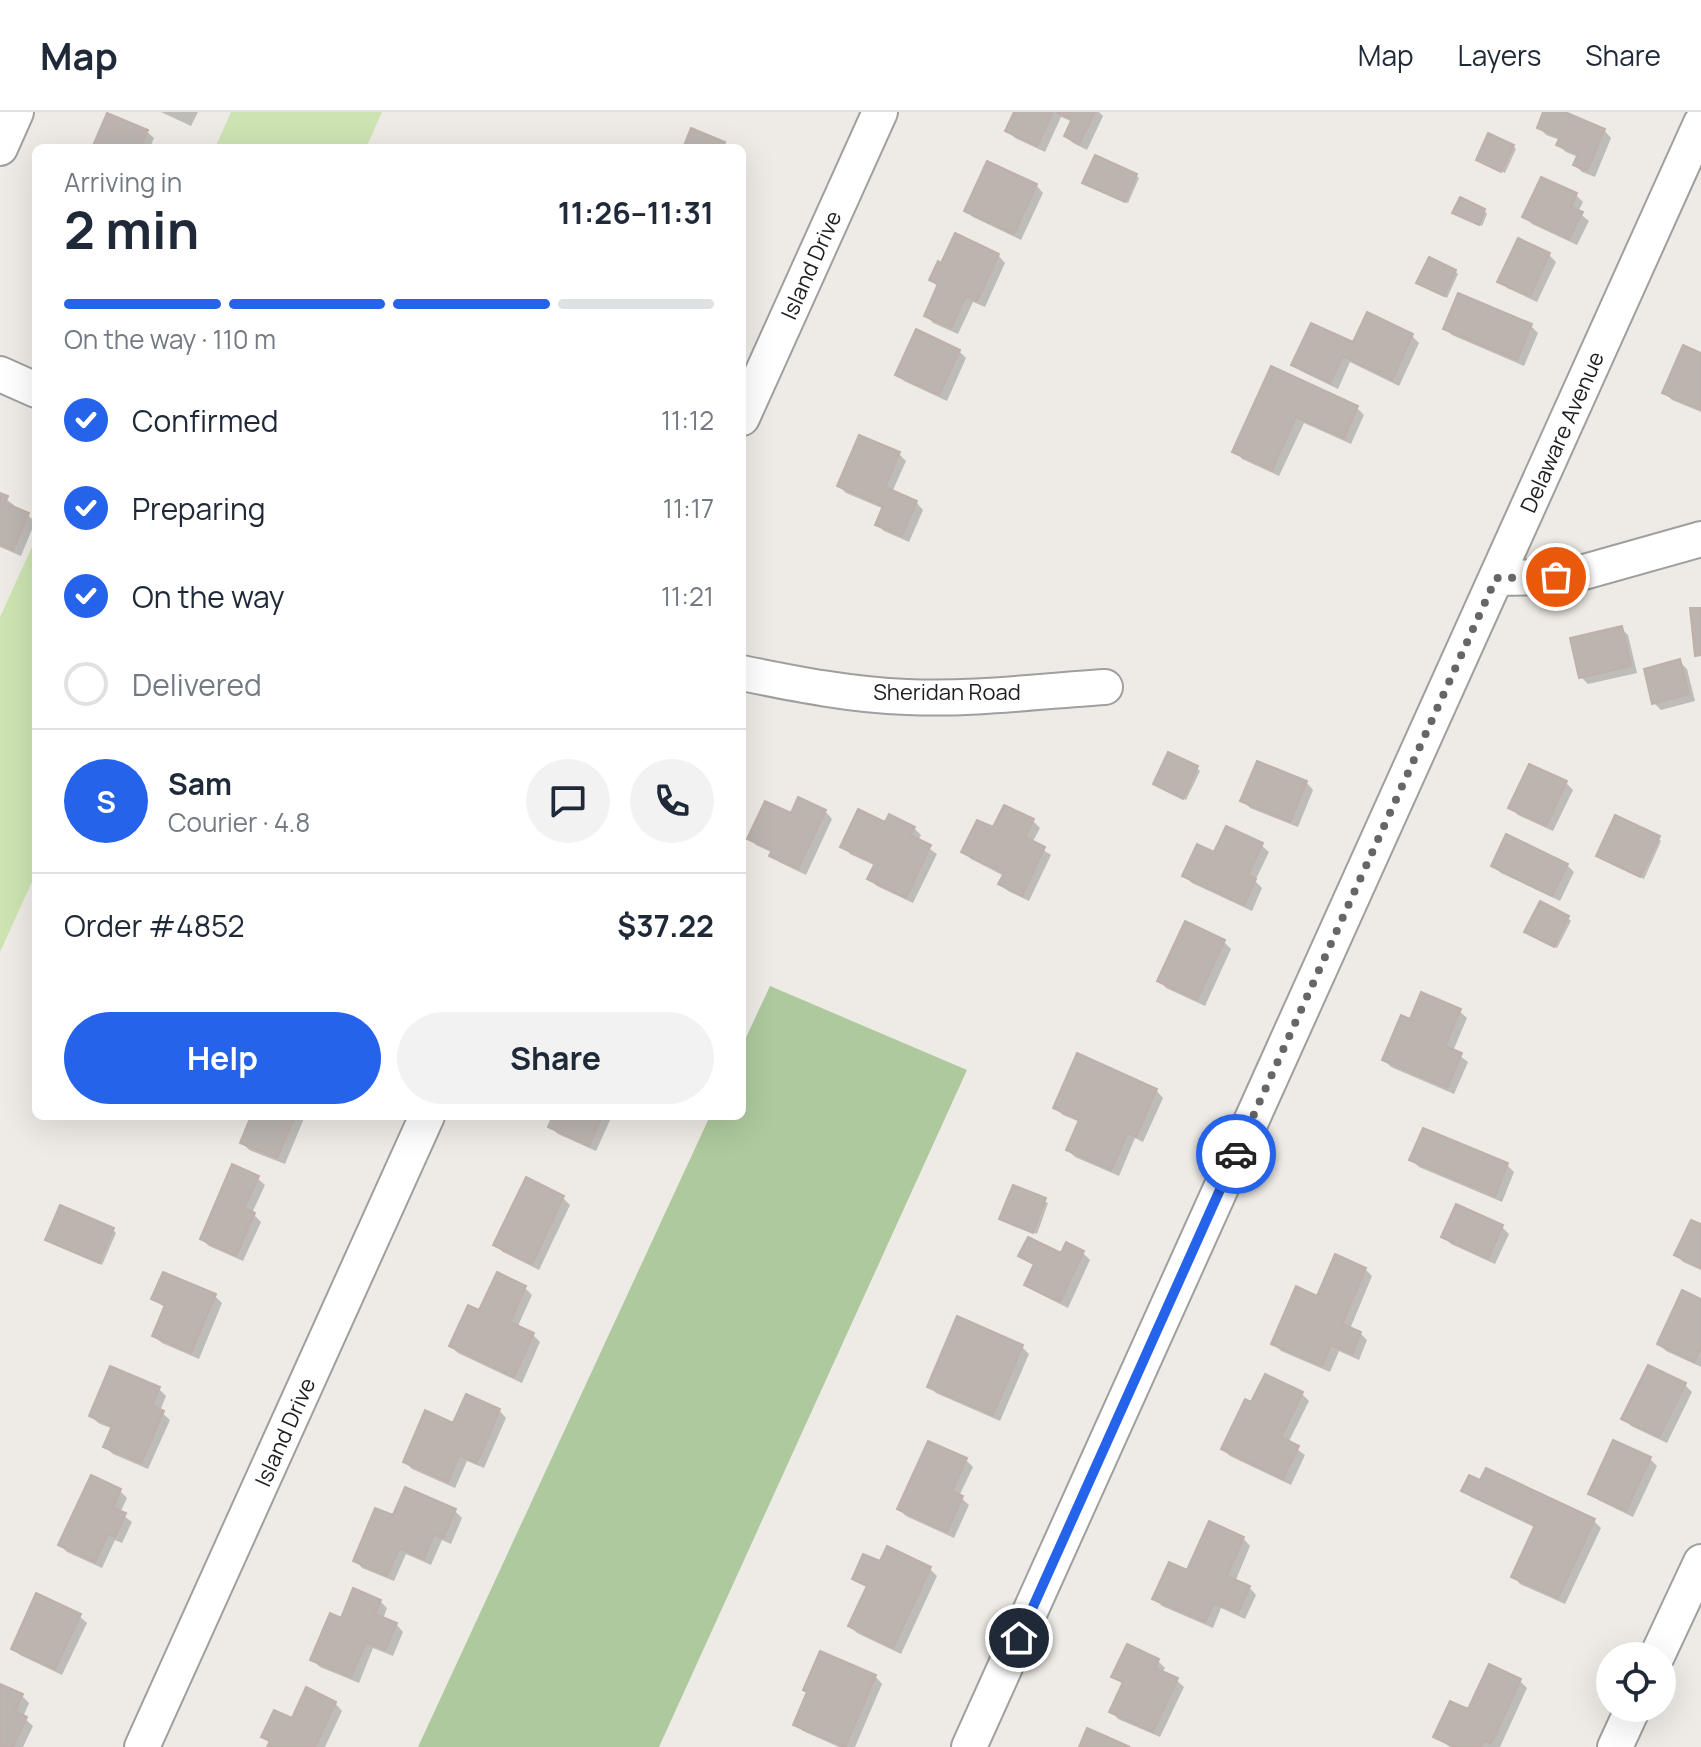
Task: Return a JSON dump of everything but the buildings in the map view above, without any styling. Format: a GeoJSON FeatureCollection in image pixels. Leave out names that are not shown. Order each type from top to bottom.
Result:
{"type":"FeatureCollection","features":[{"type":"Feature","properties":{"kind":"street"},"geometry":{"type":"LineString","coordinates":[[0,148],[16,112]]}},
{"type":"Feature","properties":{"kind":"street","name":"Island Drive"},"geometry":{"type":"LineString","coordinates":[[746,409],[880,112]]}},
{"type":"Feature","properties":{"kind":"street","name":"Delaware Avenue"},"geometry":{"type":"LineString","coordinates":[[969,1747],[1701,123]]}},
{"type":"Feature","properties":{"kind":"street"},"geometry":{"type":"LineString","coordinates":[[0,374],[32,388]]}},
{"type":"Feature","properties":{"kind":"street"},"geometry":{"type":"LineString","coordinates":[[1496,578],[1556,577],[1584,572],[1701,539]]}},
{"type":"Feature","properties":{"kind":"street","name":"Sheridan Road"},"geometry":{"type":"LineString","coordinates":[[746,674],[817,688],[906,697],[959,697],[1105,687]]}},
{"type":"Feature","properties":{"kind":"street","name":"Island Drive"},"geometry":{"type":"LineString","coordinates":[[142,1747],[425,1120]]}},
{"type":"Feature","properties":{"kind":"street"},"geometry":{"type":"LineString","coordinates":[[1664,1642],[1701,1562]]}},
{"type":"Feature","properties":{"kind":"street"},"geometry":{"type":"LineString","coordinates":[[1615,1747],[1627,1722]]}},
{"type":"Feature","properties":{"kind":"green space"},"geometry":{"type":"Polygon","coordinates":[[[231,112],[382,112],[368,144],[217,144],[231,112]]]}},
{"type":"Feature","properties":{"kind":"green space"},"geometry":{"type":"Polygon","coordinates":[[[32,547],[32,882],[0,952],[0,617],[32,547]]]}},
{"type":"Feature","properties":{"kind":"green space"},"geometry":{"type":"Polygon","coordinates":[[[770,986],[967,1070],[659,1747],[418,1747],[708,1120],[746,1120],[746,1037],[770,986]]]}},
{"type":"Feature","properties":{"kind":"way so far"},"geometry":{"type":"LineString","coordinates":[[1236,1154],[1496,578],[1556,577]]}},
{"type":"Feature","properties":{"kind":"route"},"geometry":{"type":"LineString","coordinates":[[1019,1638],[1236,1154]]}}]}
